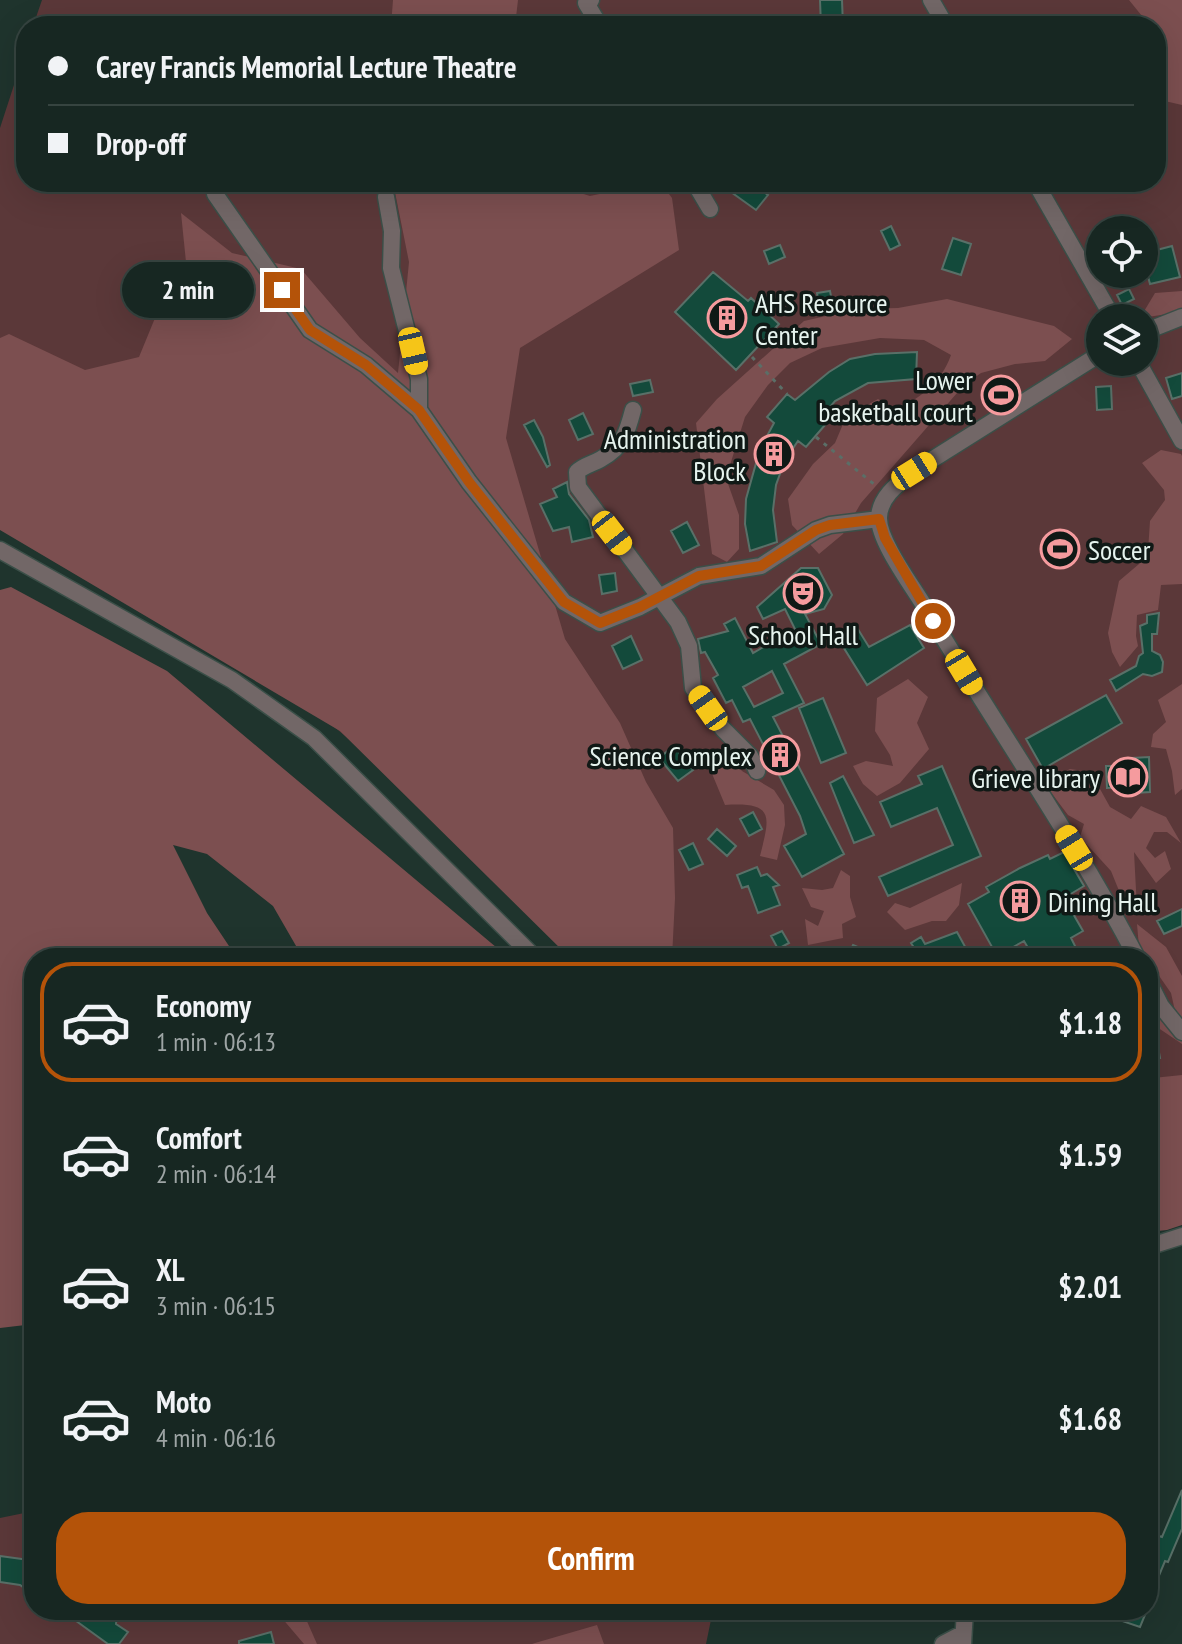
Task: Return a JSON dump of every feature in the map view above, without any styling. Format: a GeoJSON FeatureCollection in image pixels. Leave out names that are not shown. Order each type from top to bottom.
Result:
{"type":"FeatureCollection","features":[{"type":"Feature","properties":{"kind":"street"},"geometry":{"type":"LineString","coordinates":[[591,0],[586,3],[594,16]]}},
{"type":"Feature","properties":{"kind":"street"},"geometry":{"type":"LineString","coordinates":[[700,192],[710,209]]}},
{"type":"Feature","properties":{"kind":"street"},"geometry":{"type":"LineString","coordinates":[[1041,192],[1105,304]]}},
{"type":"Feature","properties":{"kind":"street"},"geometry":{"type":"LineString","coordinates":[[215,194],[310,330],[366,365],[419,410],[469,482],[564,602],[600,623],[709,573],[761,566],[816,530],[830,525],[879,519]]}},
{"type":"Feature","properties":{"kind":"street"},"geometry":{"type":"LineString","coordinates":[[386,197],[392,231],[391,268],[419,379],[419,410]]}},
{"type":"Feature","properties":{"kind":"street"},"geometry":{"type":"LineString","coordinates":[[1158,326],[1182,317]]}},
{"type":"Feature","properties":{"kind":"street"},"geometry":{"type":"LineString","coordinates":[[1086,363],[914,471],[888,495],[879,519],[885,538],[933,621],[1131,948]]}},
{"type":"Feature","properties":{"kind":"street"},"geometry":{"type":"LineString","coordinates":[[1146,376],[1182,441]]}},
{"type":"Feature","properties":{"kind":"street"},"geometry":{"type":"LineString","coordinates":[[633,410],[620,447],[582,467],[577,472],[578,487],[678,622],[689,646],[693,688],[723,729],[750,756],[757,771]]}},
{"type":"Feature","properties":{"kind":"street"},"geometry":{"type":"LineString","coordinates":[[0,550],[232,680],[314,738],[525,948]]}},
{"type":"Feature","properties":{"kind":"street"},"geometry":{"type":"LineString","coordinates":[[1158,1000],[1182,1032]]}},
{"type":"Feature","properties":{"kind":"street"},"geometry":{"type":"LineString","coordinates":[[1158,1244],[1182,1236]]}},
{"type":"Feature","properties":{"kind":"street"},"geometry":{"type":"LineString","coordinates":[[943,1644],[962,1639]]}},
{"type":"Feature","properties":{"kind":"path"},"geometry":{"type":"LineString","coordinates":[[752,357],[787,394]]}},
{"type":"Feature","properties":{"kind":"path"},"geometry":{"type":"LineString","coordinates":[[816,437],[888,495]]}},
{"type":"Feature","properties":{"kind":"shaded area"},"geometry":{"type":"Polygon","coordinates":[[[42,0],[1175,0],[1182,15],[1182,1178],[1158,1182],[1158,948],[569,948],[369,756],[276,678],[0,493],[0,128],[16,79],[16,192],[1166,192],[1166,16],[36,16],[42,0]]]}},
{"type":"Feature","properties":{"kind":"shaded area"},"geometry":{"type":"Polygon","coordinates":[[[393,0],[518,0],[516,16],[392,16],[393,0]]]}},
{"type":"Feature","properties":{"kind":"shaded area"},"geometry":{"type":"Polygon","coordinates":[[[1129,0],[1182,0],[1182,105],[1166,101],[1166,16],[1142,16],[1129,0]]]}},
{"type":"Feature","properties":{"kind":"shaded area"},"geometry":{"type":"Polygon","coordinates":[[[395,192],[577,192],[590,196],[609,192],[668,192],[672,198],[679,250],[520,348],[506,438],[565,639],[620,723],[646,782],[673,828],[672,948],[560,948],[340,731],[0,530],[0,338],[9,334],[85,370],[139,357],[162,301],[186,262],[181,213],[232,253],[301,269],[360,338],[398,373],[409,262],[395,192]]]}},
{"type":"Feature","properties":{"kind":"shaded area"},"geometry":{"type":"Polygon","coordinates":[[[1182,291],[1182,312],[1158,315],[1158,304],[1148,304],[1155,293],[1182,291]]]}},
{"type":"Feature","properties":{"kind":"shaded area"},"geometry":{"type":"Polygon","coordinates":[[[947,299],[1054,326],[1072,339],[1045,361],[1015,364],[981,373],[964,385],[861,503],[843,534],[819,554],[792,525],[788,499],[813,464],[835,443],[846,417],[878,399],[897,411],[936,381],[951,355],[924,340],[880,338],[822,348],[790,363],[768,385],[745,417],[726,478],[739,515],[739,549],[727,562],[712,554],[696,423],[717,399],[804,321],[857,309],[898,308],[947,299]]]}},
{"type":"Feature","properties":{"kind":"shaded area"},"geometry":{"type":"Polygon","coordinates":[[[1161,450],[1182,456],[1182,584],[1161,585],[1158,610],[1137,615],[1138,646],[1120,667],[1112,652],[1108,633],[1119,581],[1139,564],[1148,551],[1150,521],[1165,500],[1164,490],[1142,463],[1161,450]]]}},
{"type":"Feature","properties":{"kind":"shaded area"},"geometry":{"type":"Polygon","coordinates":[[[11,587],[167,671],[497,948],[297,948],[273,906],[207,854],[173,845],[207,913],[230,948],[24,948],[24,1325],[0,1328],[0,590],[11,587]]]}},
{"type":"Feature","properties":{"kind":"shaded area"},"geometry":{"type":"Polygon","coordinates":[[[908,679],[928,697],[917,723],[929,749],[900,783],[877,796],[863,784],[853,766],[866,761],[893,766],[875,731],[877,698],[908,679]]]}},
{"type":"Feature","properties":{"kind":"shaded area"},"geometry":{"type":"Polygon","coordinates":[[[1182,684],[1182,789],[1175,795],[1166,749],[1151,747],[1153,734],[1166,722],[1158,700],[1182,684]]]}},
{"type":"Feature","properties":{"kind":"shaded area"},"geometry":{"type":"Polygon","coordinates":[[[723,748],[742,771],[774,790],[784,805],[785,825],[777,860],[760,856],[767,821],[761,809],[725,805],[708,764],[723,748]]]}},
{"type":"Feature","properties":{"kind":"shaded area"},"geometry":{"type":"Polygon","coordinates":[[[1028,762],[1047,780],[1070,769],[1077,770],[1092,795],[1100,789],[1110,807],[1131,819],[1141,806],[1166,817],[1181,843],[1167,832],[1154,832],[1146,848],[1155,858],[1165,851],[1171,869],[1156,883],[1134,852],[1137,909],[1124,903],[1111,871],[1080,837],[1084,824],[1068,815],[1028,762]]]}},
{"type":"Feature","properties":{"kind":"shaded area"},"geometry":{"type":"Polygon","coordinates":[[[841,870],[850,876],[850,897],[856,917],[842,924],[843,938],[808,945],[805,919],[818,926],[824,911],[811,907],[802,888],[833,888],[841,870]]]}},
{"type":"Feature","properties":{"kind":"shaded area"},"geometry":{"type":"Polygon","coordinates":[[[962,883],[959,905],[946,921],[932,921],[905,930],[887,912],[895,903],[910,908],[962,883]]]}},
{"type":"Feature","properties":{"kind":"shaded area"},"geometry":{"type":"Polygon","coordinates":[[[1137,924],[1166,947],[1182,976],[1182,1044],[1158,1028],[1158,1010],[1175,1011],[1171,993],[1158,974],[1158,948],[1139,947],[1137,924]]]}},
{"type":"Feature","properties":{"kind":"shaded area"},"geometry":{"type":"Polygon","coordinates":[[[1182,1075],[1182,1225],[1158,1231],[1158,1077],[1182,1075]]]}},
{"type":"Feature","properties":{"kind":"shaded area"},"geometry":{"type":"Polygon","coordinates":[[[24,1513],[24,1620],[711,1620],[706,1644],[0,1644],[0,1518],[24,1513]]]}},
{"type":"Feature","properties":{"kind":"shaded area"},"geometry":{"type":"Polygon","coordinates":[[[284,1620],[306,1620],[317,1644],[304,1644],[284,1620]]]}},
{"type":"Feature","properties":{"kind":"shaded area"},"geometry":{"type":"Polygon","coordinates":[[[597,1625],[604,1644],[532,1644],[535,1643],[597,1625]]]}},
{"type":"Feature","properties":{"kind":"building"},"geometry":{"type":"Polygon","coordinates":[[[820,0],[842,0],[843,16],[821,16],[820,0]]]}},
{"type":"Feature","properties":{"kind":"building"},"geometry":{"type":"Polygon","coordinates":[[[731,192],[764,192],[768,195],[756,210],[731,192]]]}},
{"type":"Feature","properties":{"kind":"building"},"geometry":{"type":"Polygon","coordinates":[[[891,226],[900,245],[890,250],[881,231],[891,226]]]}},
{"type":"Feature","properties":{"kind":"building"},"geometry":{"type":"Polygon","coordinates":[[[953,238],[971,244],[961,275],[942,269],[953,238]]]}},
{"type":"Feature","properties":{"kind":"building"},"geometry":{"type":"Polygon","coordinates":[[[780,245],[785,257],[769,264],[764,251],[780,245]]]}},
{"type":"Feature","properties":{"kind":"building"},"geometry":{"type":"Polygon","coordinates":[[[1172,246],[1180,277],[1158,282],[1158,250],[1172,246]]]}},
{"type":"Feature","properties":{"kind":"building","name":"AHS Resource Center"},"geometry":{"type":"Polygon","coordinates":[[[713,272],[748,301],[751,298],[779,324],[736,370],[675,312],[713,272]]]}},
{"type":"Feature","properties":{"kind":"building"},"geometry":{"type":"Polygon","coordinates":[[[1129,289],[1134,299],[1122,304],[1117,295],[1129,289]]]}},
{"type":"Feature","properties":{"kind":"building"},"geometry":{"type":"Polygon","coordinates":[[[830,291],[833,307],[820,309],[817,293],[830,291]]]}},
{"type":"Feature","properties":{"kind":"building","name":"Administration Block"},"geometry":{"type":"Polygon","coordinates":[[[917,352],[916,379],[868,383],[835,401],[819,420],[825,425],[806,447],[798,441],[785,460],[776,485],[773,510],[777,542],[750,551],[745,524],[746,499],[760,449],[774,423],[767,417],[787,394],[795,400],[850,359],[917,352]]]}},
{"type":"Feature","properties":{"kind":"building"},"geometry":{"type":"Polygon","coordinates":[[[1182,373],[1182,396],[1172,399],[1166,378],[1182,373]]]}},
{"type":"Feature","properties":{"kind":"building"},"geometry":{"type":"Polygon","coordinates":[[[650,380],[653,392],[633,396],[630,384],[650,380]]]}},
{"type":"Feature","properties":{"kind":"building"},"geometry":{"type":"Polygon","coordinates":[[[1111,386],[1112,409],[1097,410],[1096,387],[1111,386]]]}},
{"type":"Feature","properties":{"kind":"building"},"geometry":{"type":"Polygon","coordinates":[[[583,413],[593,434],[578,440],[569,420],[583,413]]]}},
{"type":"Feature","properties":{"kind":"building"},"geometry":{"type":"Polygon","coordinates":[[[534,420],[543,437],[550,465],[547,467],[524,425],[534,420]]]}},
{"type":"Feature","properties":{"kind":"building"},"geometry":{"type":"Polygon","coordinates":[[[567,482],[569,494],[589,520],[593,537],[572,542],[569,527],[553,531],[540,504],[557,497],[553,489],[567,482]]]}},
{"type":"Feature","properties":{"kind":"building"},"geometry":{"type":"Polygon","coordinates":[[[687,522],[699,545],[683,553],[671,531],[687,522]]]}},
{"type":"Feature","properties":{"kind":"building"},"geometry":{"type":"Polygon","coordinates":[[[801,568],[818,568],[832,595],[824,609],[805,614],[821,644],[784,664],[804,703],[773,717],[844,854],[802,877],[784,846],[806,834],[800,816],[750,719],[743,722],[732,700],[726,703],[713,678],[718,675],[705,652],[701,653],[698,639],[728,631],[724,624],[735,618],[753,653],[795,629],[785,609],[763,619],[757,607],[801,568]],[[772,671],[743,687],[754,707],[783,693],[772,671]]]}},
{"type":"Feature","properties":{"kind":"building"},"geometry":{"type":"Polygon","coordinates":[[[615,573],[617,591],[602,594],[599,575],[615,573]]]}},
{"type":"Feature","properties":{"kind":"building"},"geometry":{"type":"Polygon","coordinates":[[[1159,613],[1157,634],[1152,634],[1152,651],[1160,655],[1162,672],[1152,676],[1143,674],[1116,691],[1110,680],[1136,666],[1143,653],[1140,626],[1147,623],[1147,615],[1159,613]]]}},
{"type":"Feature","properties":{"kind":"building"},"geometry":{"type":"Polygon","coordinates":[[[910,625],[924,648],[867,685],[837,637],[856,626],[869,647],[910,625]]]}},
{"type":"Feature","properties":{"kind":"building"},"geometry":{"type":"Polygon","coordinates":[[[631,636],[642,660],[623,669],[612,646],[631,636]]]}},
{"type":"Feature","properties":{"kind":"building"},"geometry":{"type":"Polygon","coordinates":[[[1106,695],[1122,723],[1043,769],[1026,739],[1106,695]]]}},
{"type":"Feature","properties":{"kind":"building"},"geometry":{"type":"Polygon","coordinates":[[[823,698],[846,753],[821,763],[799,708],[823,698]]]}},
{"type":"Feature","properties":{"kind":"building"},"geometry":{"type":"Polygon","coordinates":[[[674,746],[693,770],[678,781],[659,758],[674,746]]]}},
{"type":"Feature","properties":{"kind":"building","name":"Grieve library"},"geometry":{"type":"Polygon","coordinates":[[[1149,757],[1150,792],[1135,793],[1135,787],[1107,788],[1106,766],[1132,766],[1132,758],[1149,757]]]}},
{"type":"Feature","properties":{"kind":"building"},"geometry":{"type":"Polygon","coordinates":[[[942,766],[981,856],[888,896],[879,877],[953,845],[937,808],[891,827],[880,802],[922,784],[918,776],[942,766]]]}},
{"type":"Feature","properties":{"kind":"building"},"geometry":{"type":"Polygon","coordinates":[[[843,776],[874,835],[854,843],[830,783],[843,776]]]}},
{"type":"Feature","properties":{"kind":"building"},"geometry":{"type":"Polygon","coordinates":[[[753,812],[762,829],[749,836],[740,819],[753,812]]]}},
{"type":"Feature","properties":{"kind":"building"},"geometry":{"type":"Polygon","coordinates":[[[717,829],[736,846],[727,856],[708,839],[717,829]]]}},
{"type":"Feature","properties":{"kind":"building"},"geometry":{"type":"Polygon","coordinates":[[[693,843],[703,864],[689,870],[679,850],[693,843]]]}},
{"type":"Feature","properties":{"kind":"building","name":"Dining Hall"},"geometry":{"type":"Polygon","coordinates":[[[1064,852],[1084,886],[1064,898],[1083,931],[1071,938],[1076,948],[1028,948],[1024,941],[1011,948],[993,948],[968,904],[989,892],[986,887],[1020,868],[1048,855],[1050,859],[1064,852]]]}},
{"type":"Feature","properties":{"kind":"building"},"geometry":{"type":"Polygon","coordinates":[[[757,867],[761,876],[767,874],[779,885],[773,887],[780,905],[758,913],[748,886],[742,888],[737,875],[757,867]]]}},
{"type":"Feature","properties":{"kind":"building"},"geometry":{"type":"Polygon","coordinates":[[[1182,909],[1182,926],[1164,934],[1157,921],[1182,909]]]}},
{"type":"Feature","properties":{"kind":"building"},"geometry":{"type":"Polygon","coordinates":[[[782,931],[789,943],[777,948],[771,936],[782,931]]]}},
{"type":"Feature","properties":{"kind":"building"},"geometry":{"type":"Polygon","coordinates":[[[957,932],[966,948],[914,948],[911,943],[921,937],[925,944],[957,932]]]}},
{"type":"Feature","properties":{"kind":"building"},"geometry":{"type":"Polygon","coordinates":[[[1182,1490],[1182,1529],[1158,1578],[1158,1536],[1162,1537],[1182,1490]]]}},
{"type":"Feature","properties":{"kind":"building"},"geometry":{"type":"Polygon","coordinates":[[[0,1556],[24,1559],[24,1588],[0,1582],[0,1556]]]}},
{"type":"Feature","properties":{"kind":"building"},"geometry":{"type":"Polygon","coordinates":[[[75,1620],[116,1620],[116,1624],[128,1632],[119,1644],[108,1644],[75,1620]]]}},
{"type":"Feature","properties":{"kind":"building"},"geometry":{"type":"Polygon","coordinates":[[[1122,1620],[1143,1620],[1140,1627],[1122,1620]]]}},
{"type":"Feature","properties":{"kind":"building"},"geometry":{"type":"Polygon","coordinates":[[[271,1632],[274,1644],[239,1644],[239,1641],[271,1632]]]}},
{"type":"Feature","properties":{"kind":"place","name":"AHS Resource Center"},"geometry":{"type":"Point","coordinates":[727,318]}},
{"type":"Feature","properties":{"kind":"place","name":"Lower basketball court"},"geometry":{"type":"Point","coordinates":[1001,395]}},
{"type":"Feature","properties":{"kind":"place","name":"Administration Block"},"geometry":{"type":"Point","coordinates":[774,454]}},
{"type":"Feature","properties":{"kind":"place","name":"Soccer"},"geometry":{"type":"Point","coordinates":[1060,549]}},
{"type":"Feature","properties":{"kind":"place","name":"School Hall"},"geometry":{"type":"Point","coordinates":[803,593]}},
{"type":"Feature","properties":{"kind":"place","name":"Science Complex"},"geometry":{"type":"Point","coordinates":[780,755]}},
{"type":"Feature","properties":{"kind":"place","name":"Grieve library"},"geometry":{"type":"Point","coordinates":[1128,777]}},
{"type":"Feature","properties":{"kind":"place","name":"Dining Hall"},"geometry":{"type":"Point","coordinates":[1020,901]}},
{"type":"Feature","properties":{"kind":"route"},"geometry":{"type":"LineString","coordinates":[[282,290],[310,330],[366,365],[419,410],[469,482],[564,602],[600,623],[640,607],[699,576],[761,566],[816,530],[830,525],[879,519],[885,538],[933,621]]}}]}
